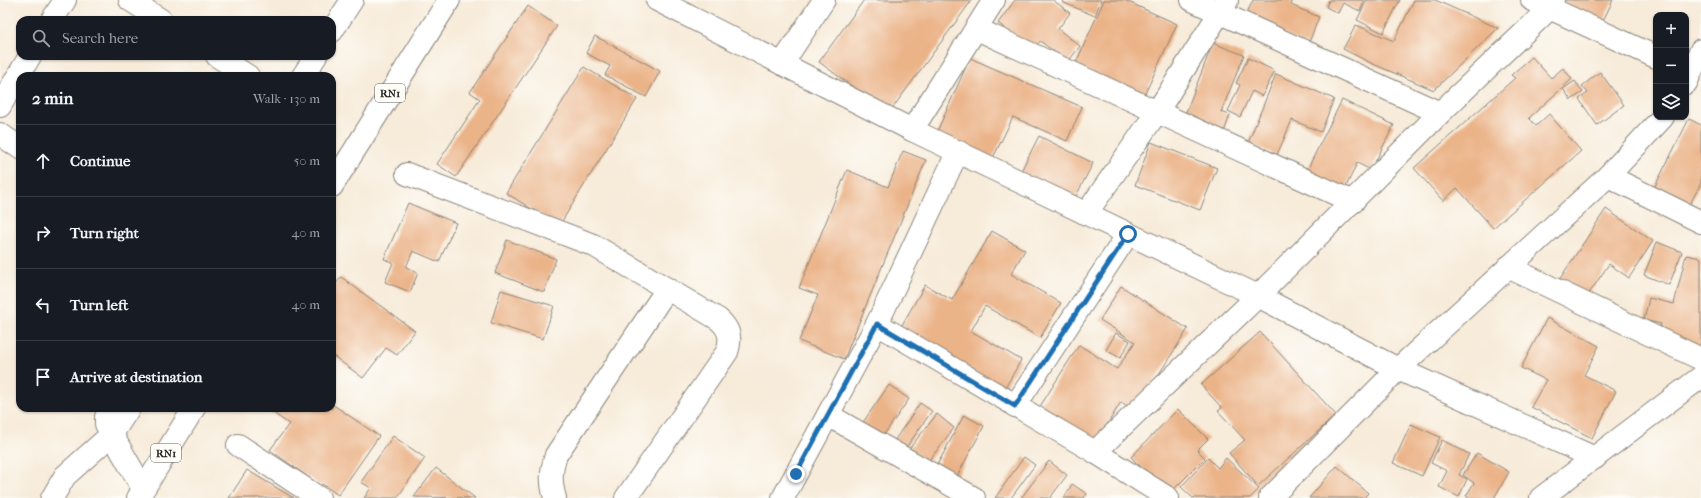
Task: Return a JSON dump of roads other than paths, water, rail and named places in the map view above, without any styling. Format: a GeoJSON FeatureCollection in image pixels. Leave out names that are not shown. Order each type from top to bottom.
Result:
{"type":"FeatureCollection","features":[{"type":"Feature","properties":{"kind":"street"},"geometry":{"type":"LineString","coordinates":[[55,16],[65,0]]}},
{"type":"Feature","properties":{"kind":"street"},"geometry":{"type":"LineString","coordinates":[[130,0],[155,16]]}},
{"type":"Feature","properties":{"kind":"street"},"geometry":{"type":"LineString","coordinates":[[336,25],[352,0]]}},
{"type":"Feature","properties":{"kind":"street","name":"RN1"},"geometry":{"type":"LineString","coordinates":[[336,180],[449,0]]}},
{"type":"Feature","properties":{"kind":"street"},"geometry":{"type":"LineString","coordinates":[[657,0],[912,130],[1258,296],[1398,369],[1595,458]]}},
{"type":"Feature","properties":{"kind":"street"},"geometry":{"type":"LineString","coordinates":[[782,64],[824,0]]}},
{"type":"Feature","properties":{"kind":"street"},"geometry":{"type":"LineString","coordinates":[[912,130],[994,0]]}},
{"type":"Feature","properties":{"kind":"street"},"geometry":{"type":"LineString","coordinates":[[1192,0],[1224,6],[1440,113]]}},
{"type":"Feature","properties":{"kind":"street"},"geometry":{"type":"LineString","coordinates":[[1096,452],[1353,202],[1545,3],[1653,56]]}},
{"type":"Feature","properties":{"kind":"street"},"geometry":{"type":"LineString","coordinates":[[1086,214],[1157,112],[1224,6]]}},
{"type":"Feature","properties":{"kind":"street"},"geometry":{"type":"LineString","coordinates":[[977,29],[1353,202]]}},
{"type":"Feature","properties":{"kind":"street"},"geometry":{"type":"LineString","coordinates":[[1691,76],[1701,50]]}},
{"type":"Feature","properties":{"kind":"street"},"geometry":{"type":"LineString","coordinates":[[20,72],[28,60]]}},
{"type":"Feature","properties":{"kind":"street"},"geometry":{"type":"LineString","coordinates":[[223,60],[242,72]]}},
{"type":"Feature","properties":{"kind":"street"},"geometry":{"type":"LineString","coordinates":[[306,72],[313,60]]}},
{"type":"Feature","properties":{"kind":"street"},"geometry":{"type":"LineString","coordinates":[[0,106],[16,79]]}},
{"type":"Feature","properties":{"kind":"street"},"geometry":{"type":"LineString","coordinates":[[1270,498],[1398,369],[1608,176],[1660,120]]}},
{"type":"Feature","properties":{"kind":"street"},"geometry":{"type":"LineString","coordinates":[[0,134],[16,145]]}},
{"type":"Feature","properties":{"kind":"street"},"geometry":{"type":"LineString","coordinates":[[783,498],[877,324],[958,151]]}},
{"type":"Feature","properties":{"kind":"street"},"geometry":{"type":"LineString","coordinates":[[407,174],[593,245],[718,319],[725,325],[728,331],[729,346],[727,352],[626,498]]}},
{"type":"Feature","properties":{"kind":"street"},"geometry":{"type":"LineString","coordinates":[[1608,176],[1701,222]]}},
{"type":"Feature","properties":{"kind":"street"},"geometry":{"type":"LineString","coordinates":[[1015,406],[1128,234]]}},
{"type":"Feature","properties":{"kind":"street"},"geometry":{"type":"LineString","coordinates":[[1508,267],[1701,359]]}},
{"type":"Feature","properties":{"kind":"street"},"geometry":{"type":"LineString","coordinates":[[555,498],[551,485],[552,467],[556,455],[666,288]]}},
{"type":"Feature","properties":{"kind":"street"},"geometry":{"type":"LineString","coordinates":[[877,324],[1096,452],[1168,498]]}},
{"type":"Feature","properties":{"kind":"street"},"geometry":{"type":"LineString","coordinates":[[1541,498],[1701,377]]}},
{"type":"Feature","properties":{"kind":"street"},"geometry":{"type":"LineString","coordinates":[[107,412],[106,424],[141,493]]}},
{"type":"Feature","properties":{"kind":"street"},"geometry":{"type":"LineString","coordinates":[[52,498],[65,476],[112,434],[126,412]]}},
{"type":"Feature","properties":{"kind":"street","name":"RN1"},"geometry":{"type":"LineString","coordinates":[[141,493],[192,412]]}},
{"type":"Feature","properties":{"kind":"street"},"geometry":{"type":"LineString","coordinates":[[828,415],[974,498]]}},
{"type":"Feature","properties":{"kind":"street"},"geometry":{"type":"LineString","coordinates":[[238,445],[319,498]]}}]}
